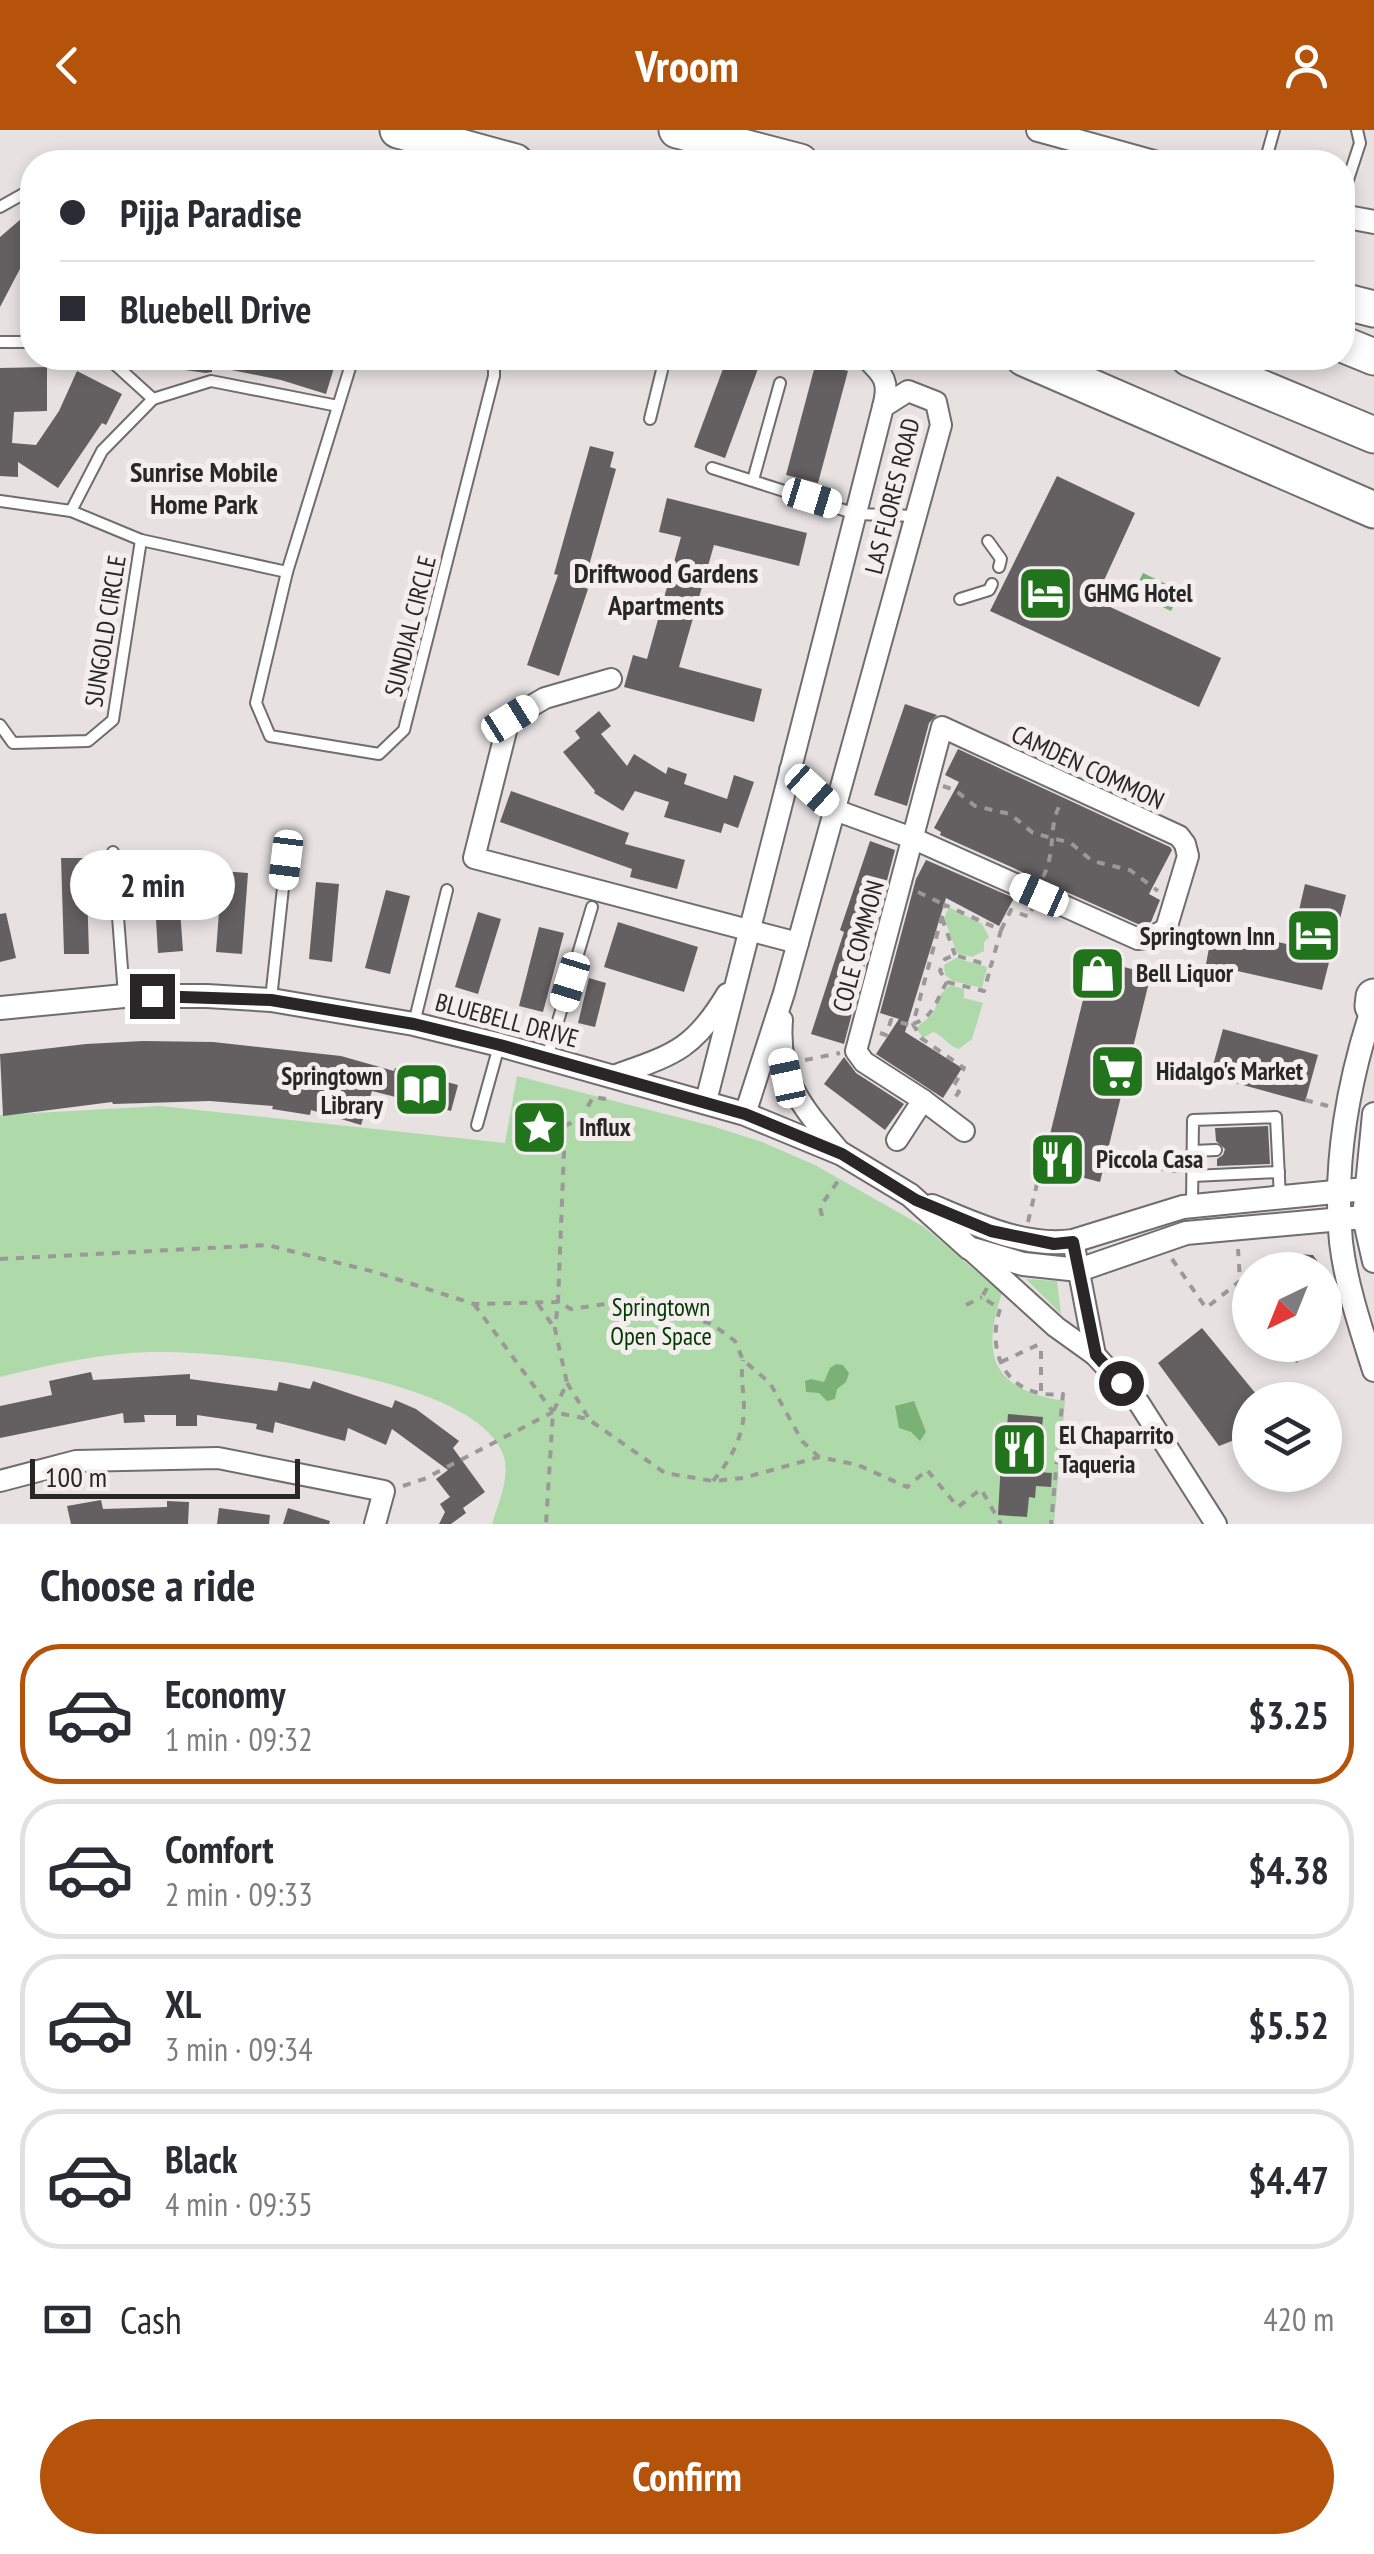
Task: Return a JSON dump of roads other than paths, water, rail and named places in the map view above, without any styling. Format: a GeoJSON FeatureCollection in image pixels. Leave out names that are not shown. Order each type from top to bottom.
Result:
{"type":"FeatureCollection","features":[{"type":"Feature","properties":{"kind":"highway"},"geometry":{"type":"LineString","coordinates":[[398,130],[471,150]]}},
{"type":"Feature","properties":{"kind":"highway"},"geometry":{"type":"LineString","coordinates":[[678,130],[754,150]]}},
{"type":"Feature","properties":{"kind":"highway"},"geometry":{"type":"LineString","coordinates":[[1051,370],[1366,511]]}},
{"type":"Feature","properties":{"kind":"highway"},"geometry":{"type":"LineString","coordinates":[[1218,370],[1374,435]]}},
{"type":"Feature","properties":{"kind":"street"},"geometry":{"type":"LineString","coordinates":[[1038,130],[1110,150]]}},
{"type":"Feature","properties":{"kind":"street"},"geometry":{"type":"LineString","coordinates":[[878,370],[886,378],[888,388],[883,408]]}},
{"type":"Feature","properties":{"kind":"street","name":"LAS FLORES ROAD"},"geometry":{"type":"LineString","coordinates":[[706,1102],[883,408],[908,391],[936,402],[941,425],[798,943],[745,1114]]}},
{"type":"Feature","properties":{"kind":"street"},"geometry":{"type":"LineString","coordinates":[[611,679],[545,698],[510,719],[474,858],[798,943]]}},
{"type":"Feature","properties":{"kind":"street","name":"CAMDEN COMMON"},"geometry":{"type":"LineString","coordinates":[[790,770],[834,810],[912,838],[1138,939],[1152,937],[1166,928],[1188,856],[1178,836],[942,727]]}},
{"type":"Feature","properties":{"kind":"street","name":"COLE COMMON"},"geometry":{"type":"LineString","coordinates":[[942,727],[856,1051],[864,1062],[964,1131]]}},
{"type":"Feature","properties":{"kind":"street","name":"LAS FLORES ROAD"},"geometry":{"type":"LineString","coordinates":[[609,1088],[689,1044],[703,1031],[738,975]]}},
{"type":"Feature","properties":{"kind":"street","name":"LAS FLORES ROAD"},"geometry":{"type":"LineString","coordinates":[[784,992],[782,1028],[787,1078],[798,1101],[842,1154]]}},
{"type":"Feature","properties":{"kind":"street","name":"BLUEBELL DRIVE"},"geometry":{"type":"LineString","coordinates":[[0,1008],[124,996],[207,996],[271,1000],[414,1024],[547,1058],[609,1088],[706,1102],[745,1114],[842,1154],[916,1200],[991,1231],[1054,1244],[1073,1242],[1192,1206],[1365,1189]]}},
{"type":"Feature","properties":{"kind":"street"},"geometry":{"type":"LineString","coordinates":[[1374,1002],[1349,1103],[1338,1190],[1342,1248],[1374,1370]]}},
{"type":"Feature","properties":{"kind":"street"},"geometry":{"type":"LineString","coordinates":[[898,1140],[923,1100]]}},
{"type":"Feature","properties":{"kind":"street"},"geometry":{"type":"LineString","coordinates":[[1374,1114],[1364,1217],[1374,1261]]}},
{"type":"Feature","properties":{"kind":"street","name":"BLUEBELL DRIVE"},"geometry":{"type":"LineString","coordinates":[[916,1200],[969,1248],[1024,1264],[1078,1270],[1186,1233],[1364,1217]]}},
{"type":"Feature","properties":{"kind":"street"},"geometry":{"type":"LineString","coordinates":[[1073,1242],[1096,1355]]}},
{"type":"Feature","properties":{"kind":"street"},"geometry":{"type":"LineString","coordinates":[[969,1248],[1056,1327],[1096,1355],[1139,1403],[1216,1524]]}},
{"type":"Feature","properties":{"kind":"street"},"geometry":{"type":"LineString","coordinates":[[0,1481],[76,1461],[218,1458],[384,1491],[374,1524]]}},
{"type":"Feature","properties":{"kind":"lane"},"geometry":{"type":"LineString","coordinates":[[1355,158],[1360,143],[1357,130]]}},
{"type":"Feature","properties":{"kind":"lane"},"geometry":{"type":"LineString","coordinates":[[121,370],[152,399]]}},
{"type":"Feature","properties":{"kind":"lane","name":"SUNDIAL CIRCLE"},"geometry":{"type":"LineString","coordinates":[[349,370],[287,572],[256,704],[270,736],[379,754],[404,730],[494,370]]}},
{"type":"Feature","properties":{"kind":"lane"},"geometry":{"type":"LineString","coordinates":[[650,419],[662,370]]}},
{"type":"Feature","properties":{"kind":"lane"},"geometry":{"type":"LineString","coordinates":[[71,511],[102,451],[152,399],[211,382],[338,406]]}},
{"type":"Feature","properties":{"kind":"lane"},"geometry":{"type":"LineString","coordinates":[[753,480],[780,383]]}},
{"type":"Feature","properties":{"kind":"lane"},"geometry":{"type":"LineString","coordinates":[[712,468],[856,514],[916,516]]}},
{"type":"Feature","properties":{"kind":"lane"},"geometry":{"type":"LineString","coordinates":[[0,501],[71,511],[141,540],[287,572]]}},
{"type":"Feature","properties":{"kind":"lane","name":"SUNGOLD CIRCLE"},"geometry":{"type":"LineString","coordinates":[[0,725],[13,743],[88,740],[113,720],[141,540]]}},
{"type":"Feature","properties":{"kind":"lane"},"geometry":{"type":"LineString","coordinates":[[988,541],[1002,560],[999,567]]}},
{"type":"Feature","properties":{"kind":"lane"},"geometry":{"type":"LineString","coordinates":[[960,599],[989,590],[992,584]]}},
{"type":"Feature","properties":{"kind":"lane"},"geometry":{"type":"LineString","coordinates":[[113,852],[124,996]]}},
{"type":"Feature","properties":{"kind":"lane"},"geometry":{"type":"LineString","coordinates":[[271,1000],[286,860]]}},
{"type":"Feature","properties":{"kind":"lane"},"geometry":{"type":"LineString","coordinates":[[414,1024],[447,890]]}},
{"type":"Feature","properties":{"kind":"lane"},"geometry":{"type":"LineString","coordinates":[[547,1058],[592,907]]}},
{"type":"Feature","properties":{"kind":"lane"},"geometry":{"type":"LineString","coordinates":[[477,1125],[500,1045]]}},
{"type":"Feature","properties":{"kind":"lane"},"geometry":{"type":"LineString","coordinates":[[1192,1206],[1193,1120],[1276,1117],[1274,1146],[1280,1199]]}},
{"type":"Feature","properties":{"kind":"lane"},"geometry":{"type":"LineString","coordinates":[[1193,1151],[1216,1150]]}},
{"type":"Feature","properties":{"kind":"lane"},"geometry":{"type":"LineString","coordinates":[[1136,1157],[1193,1171],[1279,1172]]}},
{"type":"Feature","properties":{"kind":"place","name":"GHMG Hotel"},"geometry":{"type":"Point","coordinates":[1045,593]}},
{"type":"Feature","properties":{"kind":"place","name":"Springtown Inn"},"geometry":{"type":"Point","coordinates":[1314,936]}},
{"type":"Feature","properties":{"kind":"place","name":"Bell Liquor"},"geometry":{"type":"Point","coordinates":[1097,973]}},
{"type":"Feature","properties":{"kind":"place","name":"Hidalgo's Market"},"geometry":{"type":"Point","coordinates":[1117,1071]}},
{"type":"Feature","properties":{"kind":"place","name":"Springtown Library"},"geometry":{"type":"Point","coordinates":[422,1090]}},
{"type":"Feature","properties":{"kind":"place","name":"Influx"},"geometry":{"type":"Point","coordinates":[540,1127]}},
{"type":"Feature","properties":{"kind":"place","name":"Piccola Casa"},"geometry":{"type":"Point","coordinates":[1057,1159]}},
{"type":"Feature","properties":{"kind":"place","name":"El Chaparrito Taqueria"},"geometry":{"type":"Point","coordinates":[1020,1449]}},
{"type":"Feature","properties":{"kind":"district","name":"Sunrise Mobile Home Park"},"geometry":{"type":"Point","coordinates":[204,488]}},
{"type":"Feature","properties":{"kind":"district","name":"Driftwood Gardens Apartments"},"geometry":{"type":"Point","coordinates":[666,589]}},
{"type":"Feature","properties":{"kind":"park label","name":"Springtown Open Space"},"geometry":{"type":"Point","coordinates":[661,1322]}}]}
